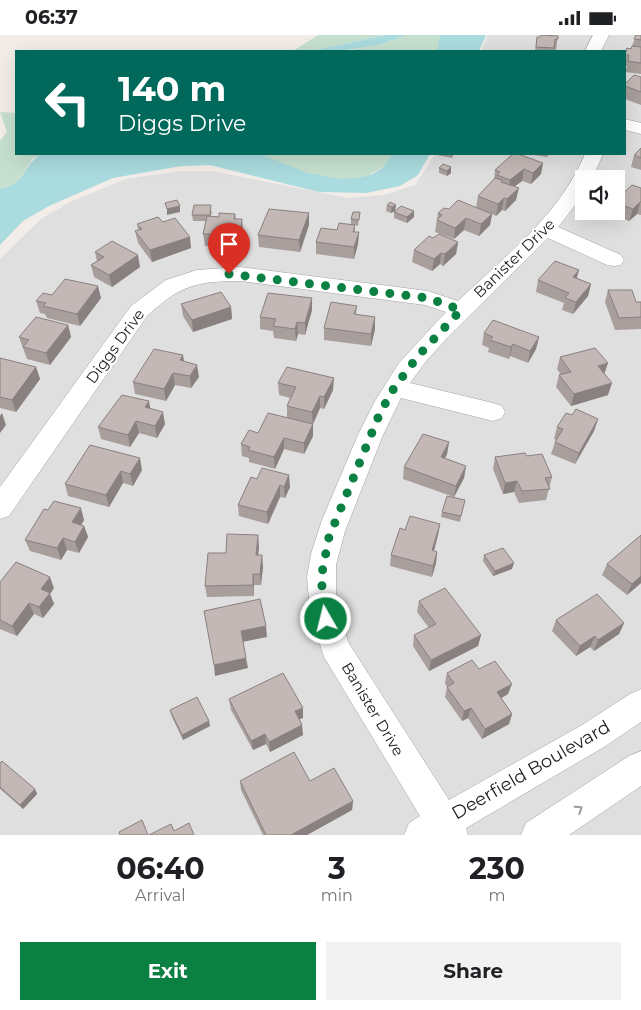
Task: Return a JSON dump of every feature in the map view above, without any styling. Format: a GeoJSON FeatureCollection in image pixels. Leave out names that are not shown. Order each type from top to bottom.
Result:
{"type":"FeatureCollection","features":[{"type":"Feature","properties":{"kind":"street"},"geometry":{"type":"LineString","coordinates":[[594,50],[601,35]]}},
{"type":"Feature","properties":{"kind":"street"},"geometry":{"type":"LineString","coordinates":[[626,124],[641,129]]}},
{"type":"Feature","properties":{"kind":"street","name":"Banister Drive"},"geometry":{"type":"LineString","coordinates":[[438,831],[335,647],[326,619],[321,578],[329,537],[380,413],[394,388],[418,356],[461,310],[546,229],[565,208],[588,171],[594,155]]}},
{"type":"Feature","properties":{"kind":"street"},"geometry":{"type":"LineString","coordinates":[[546,229],[614,259]]}},
{"type":"Feature","properties":{"kind":"street","name":"Diggs Drive"},"geometry":{"type":"LineString","coordinates":[[0,509],[139,311],[154,295],[171,284],[217,273],[240,275],[428,298],[461,310]]}},
{"type":"Feature","properties":{"kind":"street"},"geometry":{"type":"LineString","coordinates":[[394,388],[493,412]]}},
{"type":"Feature","properties":{"kind":"street","name":"Deerfield Boulevard"},"geometry":{"type":"LineString","coordinates":[[438,831],[593,736],[641,704]]}},
{"type":"Feature","properties":{"kind":"street"},"geometry":{"type":"LineString","coordinates":[[538,835],[641,767]]}},
{"type":"Feature","properties":{"kind":"shaded area"},"geometry":{"type":"Polygon","coordinates":[[[488,35],[641,35],[641,835],[0,835],[0,259],[41,219],[70,202],[126,179],[180,171],[212,171],[348,198],[384,195],[415,185],[434,155],[626,155],[626,50],[481,50],[488,35]]]}},
{"type":"Feature","properties":{"kind":"green space"},"geometry":{"type":"Polygon","coordinates":[[[318,35],[386,35],[316,50],[295,50],[318,35]]]}},
{"type":"Feature","properties":{"kind":"green space"},"geometry":{"type":"Polygon","coordinates":[[[406,35],[440,35],[437,50],[352,50],[392,41],[406,35]]]}},
{"type":"Feature","properties":{"kind":"green space"},"geometry":{"type":"Polygon","coordinates":[[[0,112],[15,113],[15,155],[39,155],[33,158],[16,184],[0,189],[0,141],[7,132],[0,112]]]}},
{"type":"Feature","properties":{"kind":"green space"},"geometry":{"type":"Polygon","coordinates":[[[262,155],[392,155],[380,168],[365,176],[348,179],[330,178],[293,168],[262,155]]]}},
{"type":"Feature","properties":{"kind":"water"},"geometry":{"type":"Polygon","coordinates":[[[386,35],[406,35],[394,40],[359,48],[316,50],[386,35]]]}},
{"type":"Feature","properties":{"kind":"water"},"geometry":{"type":"Polygon","coordinates":[[[440,35],[486,35],[479,50],[437,50],[440,35]]]}},
{"type":"Feature","properties":{"kind":"water"},"geometry":{"type":"Polygon","coordinates":[[[40,155],[263,155],[308,173],[339,179],[358,178],[373,174],[382,168],[392,155],[429,155],[418,175],[400,186],[366,193],[319,192],[210,165],[181,166],[113,178],[49,206],[23,221],[0,245],[0,189],[8,187],[19,179],[40,155]]]}},
{"type":"Feature","properties":{"kind":"building"},"geometry":{"type":"Polygon","coordinates":[[[541,35],[558,36],[558,39],[555,39],[554,48],[536,47],[537,37],[541,35]]]}},
{"type":"Feature","properties":{"kind":"building"},"geometry":{"type":"Polygon","coordinates":[[[636,35],[641,35],[641,40],[634,39],[636,35]]]}},
{"type":"Feature","properties":{"kind":"building"},"geometry":{"type":"Polygon","coordinates":[[[632,46],[641,47],[641,63],[628,61],[629,55],[626,55],[626,52],[627,48],[631,49],[632,46]]]}},
{"type":"Feature","properties":{"kind":"building"},"geometry":{"type":"Polygon","coordinates":[[[634,75],[641,77],[641,92],[626,86],[626,83],[634,75]]]}},
{"type":"Feature","properties":{"kind":"building"},"geometry":{"type":"Polygon","coordinates":[[[641,148],[641,158],[634,155],[641,148]]]}},
{"type":"Feature","properties":{"kind":"building"},"geometry":{"type":"Polygon","coordinates":[[[512,155],[521,155],[543,163],[533,173],[524,169],[510,180],[497,175],[500,172],[495,170],[512,155]]]}},
{"type":"Feature","properties":{"kind":"building"},"geometry":{"type":"Polygon","coordinates":[[[443,164],[451,167],[447,171],[439,168],[443,164]]]}},
{"type":"Feature","properties":{"kind":"building"},"geometry":{"type":"Polygon","coordinates":[[[495,178],[519,188],[498,204],[478,196],[495,178]]]}},
{"type":"Feature","properties":{"kind":"building"},"geometry":{"type":"Polygon","coordinates":[[[632,185],[641,188],[641,202],[633,209],[625,206],[625,192],[632,185]]]}},
{"type":"Feature","properties":{"kind":"building"},"geometry":{"type":"Polygon","coordinates":[[[177,200],[180,206],[167,209],[165,203],[177,200]]]}},
{"type":"Feature","properties":{"kind":"building"},"geometry":{"type":"Polygon","coordinates":[[[458,200],[492,214],[481,224],[466,218],[455,228],[437,220],[442,215],[438,213],[444,208],[449,209],[458,200]]]}},
{"type":"Feature","properties":{"kind":"building"},"geometry":{"type":"Polygon","coordinates":[[[390,202],[396,205],[392,207],[387,205],[390,202]]]}},
{"type":"Feature","properties":{"kind":"building"},"geometry":{"type":"Polygon","coordinates":[[[194,205],[211,205],[210,215],[192,215],[194,205]]]}},
{"type":"Feature","properties":{"kind":"building"},"geometry":{"type":"Polygon","coordinates":[[[401,206],[414,211],[407,217],[394,212],[401,206]]]}},
{"type":"Feature","properties":{"kind":"building"},"geometry":{"type":"Polygon","coordinates":[[[269,209],[309,213],[299,240],[258,235],[269,209]]]}},
{"type":"Feature","properties":{"kind":"building"},"geometry":{"type":"Polygon","coordinates":[[[353,212],[360,212],[359,220],[351,219],[353,212]]]}},
{"type":"Feature","properties":{"kind":"building"},"geometry":{"type":"Polygon","coordinates":[[[219,213],[235,214],[234,219],[242,219],[240,235],[203,234],[207,216],[219,217],[219,213]]]}},
{"type":"Feature","properties":{"kind":"building"},"geometry":{"type":"Polygon","coordinates":[[[158,217],[163,222],[175,218],[190,237],[150,250],[135,231],[142,229],[137,224],[158,217]]]}},
{"type":"Feature","properties":{"kind":"building"},"geometry":{"type":"Polygon","coordinates":[[[339,223],[355,225],[353,232],[359,232],[354,247],[316,242],[321,228],[337,230],[339,223]]]}},
{"type":"Feature","properties":{"kind":"building"},"geometry":{"type":"Polygon","coordinates":[[[439,234],[458,242],[445,254],[441,253],[434,259],[414,250],[429,236],[433,238],[439,234]]]}},
{"type":"Feature","properties":{"kind":"building"},"geometry":{"type":"Polygon","coordinates":[[[112,241],[138,255],[109,275],[91,265],[104,257],[95,252],[112,241]]]}},
{"type":"Feature","properties":{"kind":"building"},"geometry":{"type":"Polygon","coordinates":[[[555,261],[579,270],[573,277],[591,284],[576,302],[565,298],[569,293],[538,280],[555,261]]]}},
{"type":"Feature","properties":{"kind":"building"},"geometry":{"type":"Polygon","coordinates":[[[65,279],[98,286],[77,314],[43,306],[46,303],[36,301],[43,293],[52,295],[65,279]]]}},
{"type":"Feature","properties":{"kind":"building"},"geometry":{"type":"Polygon","coordinates":[[[608,290],[632,290],[636,302],[641,302],[641,317],[619,318],[608,290]]]}},
{"type":"Feature","properties":{"kind":"building"},"geometry":{"type":"Polygon","coordinates":[[[221,292],[231,307],[192,320],[181,304],[221,292]]]}},
{"type":"Feature","properties":{"kind":"building"},"geometry":{"type":"Polygon","coordinates":[[[268,293],[312,298],[305,323],[297,322],[295,329],[273,326],[276,319],[260,317],[268,293]]]}},
{"type":"Feature","properties":{"kind":"building"},"geometry":{"type":"Polygon","coordinates":[[[331,302],[357,306],[354,314],[375,317],[371,334],[324,328],[331,302]]]}},
{"type":"Feature","properties":{"kind":"building"},"geometry":{"type":"Polygon","coordinates":[[[36,317],[68,325],[46,353],[23,347],[29,340],[19,337],[36,317]]]}},
{"type":"Feature","properties":{"kind":"building"},"geometry":{"type":"Polygon","coordinates":[[[493,320],[539,337],[530,351],[513,344],[511,347],[490,340],[493,337],[484,333],[493,320]]]}},
{"type":"Feature","properties":{"kind":"building"},"geometry":{"type":"Polygon","coordinates":[[[595,348],[608,363],[598,366],[612,383],[574,394],[559,375],[571,372],[560,357],[595,348]]]}},
{"type":"Feature","properties":{"kind":"building"},"geometry":{"type":"Polygon","coordinates":[[[154,349],[183,355],[180,360],[197,365],[190,376],[173,373],[164,389],[133,382],[154,349]]]}},
{"type":"Feature","properties":{"kind":"building"},"geometry":{"type":"Polygon","coordinates":[[[0,358],[36,367],[12,400],[0,397],[0,358]]]}},
{"type":"Feature","properties":{"kind":"building"},"geometry":{"type":"Polygon","coordinates":[[[287,367],[334,378],[324,397],[320,396],[312,412],[287,406],[296,387],[278,383],[287,367]]]}},
{"type":"Feature","properties":{"kind":"building"},"geometry":{"type":"Polygon","coordinates":[[[122,395],[149,401],[145,407],[163,412],[155,426],[136,421],[128,435],[98,427],[122,395]]]}},
{"type":"Feature","properties":{"kind":"building"},"geometry":{"type":"Polygon","coordinates":[[[576,409],[598,419],[579,453],[555,442],[563,429],[557,427],[566,413],[572,415],[576,409]]]}},
{"type":"Feature","properties":{"kind":"building"},"geometry":{"type":"Polygon","coordinates":[[[268,413],[313,424],[304,443],[284,438],[274,457],[248,450],[250,447],[241,444],[249,430],[258,433],[268,413]]]}},
{"type":"Feature","properties":{"kind":"building"},"geometry":{"type":"Polygon","coordinates":[[[423,434],[449,442],[441,457],[466,466],[456,486],[404,467],[423,434]]]}},
{"type":"Feature","properties":{"kind":"building"},"geometry":{"type":"Polygon","coordinates":[[[90,445],[140,458],[130,474],[121,471],[106,495],[65,484],[90,445]]]}},
{"type":"Feature","properties":{"kind":"building"},"geometry":{"type":"Polygon","coordinates":[[[525,453],[527,456],[542,454],[552,477],[545,478],[550,489],[522,491],[517,481],[505,483],[495,457],[525,453]]]}},
{"type":"Feature","properties":{"kind":"building"},"geometry":{"type":"Polygon","coordinates":[[[262,468],[289,475],[284,487],[280,485],[267,512],[238,505],[251,477],[257,479],[262,468]]]}},
{"type":"Feature","properties":{"kind":"building"},"geometry":{"type":"Polygon","coordinates":[[[447,496],[465,500],[461,516],[442,512],[447,496]]]}},
{"type":"Feature","properties":{"kind":"building"},"geometry":{"type":"Polygon","coordinates":[[[54,501],[81,508],[72,522],[84,526],[75,542],[63,538],[57,548],[25,540],[44,509],[48,510],[54,501]]]}},
{"type":"Feature","properties":{"kind":"building"},"geometry":{"type":"Polygon","coordinates":[[[410,516],[440,524],[432,550],[437,552],[433,566],[391,555],[400,528],[405,530],[410,516]]]}},
{"type":"Feature","properties":{"kind":"building"},"geometry":{"type":"Polygon","coordinates":[[[227,534],[258,535],[256,555],[262,555],[260,574],[253,574],[253,585],[205,586],[208,553],[226,553],[227,534]]]}},
{"type":"Feature","properties":{"kind":"building"},"geometry":{"type":"Polygon","coordinates":[[[641,535],[641,576],[632,584],[607,564],[641,535]]]}},
{"type":"Feature","properties":{"kind":"building"},"geometry":{"type":"Polygon","coordinates":[[[503,548],[514,563],[495,571],[484,555],[503,548]]]}},
{"type":"Feature","properties":{"kind":"building"},"geometry":{"type":"Polygon","coordinates":[[[16,562],[50,577],[41,589],[50,593],[39,607],[29,603],[12,626],[0,620],[0,582],[16,562]]]}},
{"type":"Feature","properties":{"kind":"building"},"geometry":{"type":"Polygon","coordinates":[[[445,588],[481,635],[431,660],[414,635],[436,624],[419,601],[445,588]]]}},
{"type":"Feature","properties":{"kind":"building"},"geometry":{"type":"Polygon","coordinates":[[[597,594],[624,623],[598,640],[595,636],[580,646],[556,620],[597,594]]]}},
{"type":"Feature","properties":{"kind":"building"},"geometry":{"type":"Polygon","coordinates":[[[260,599],[266,626],[241,631],[246,658],[214,665],[204,611],[260,599]]]}},
{"type":"Feature","properties":{"kind":"building"},"geometry":{"type":"Polygon","coordinates":[[[472,660],[479,669],[495,661],[512,684],[497,692],[512,714],[485,729],[471,708],[464,711],[447,687],[454,683],[447,673],[472,660]]]}},
{"type":"Feature","properties":{"kind":"building"},"geometry":{"type":"Polygon","coordinates":[[[283,673],[303,708],[295,711],[302,725],[269,742],[265,734],[251,741],[229,699],[283,673]]]}},
{"type":"Feature","properties":{"kind":"building"},"geometry":{"type":"Polygon","coordinates":[[[197,697],[209,721],[182,735],[170,710],[197,697]]]}},
{"type":"Feature","properties":{"kind":"building"},"geometry":{"type":"Polygon","coordinates":[[[294,752],[310,781],[334,768],[353,801],[291,835],[266,835],[240,781],[294,752]]]}},
{"type":"Feature","properties":{"kind":"building"},"geometry":{"type":"Polygon","coordinates":[[[2,761],[35,789],[20,805],[0,787],[0,763],[2,761]]]}},
{"type":"Feature","properties":{"kind":"building"},"geometry":{"type":"Polygon","coordinates":[[[142,820],[148,835],[120,835],[119,832],[142,820]]]}},
{"type":"Feature","properties":{"kind":"building"},"geometry":{"type":"Polygon","coordinates":[[[189,823],[194,835],[149,835],[171,824],[174,831],[189,823]]]}},
{"type":"Feature","properties":{"kind":"route"},"geometry":{"type":"LineString","coordinates":[[229,274],[428,298],[461,310],[418,356],[394,388],[380,413],[329,537],[321,578],[326,619]]}}]}
